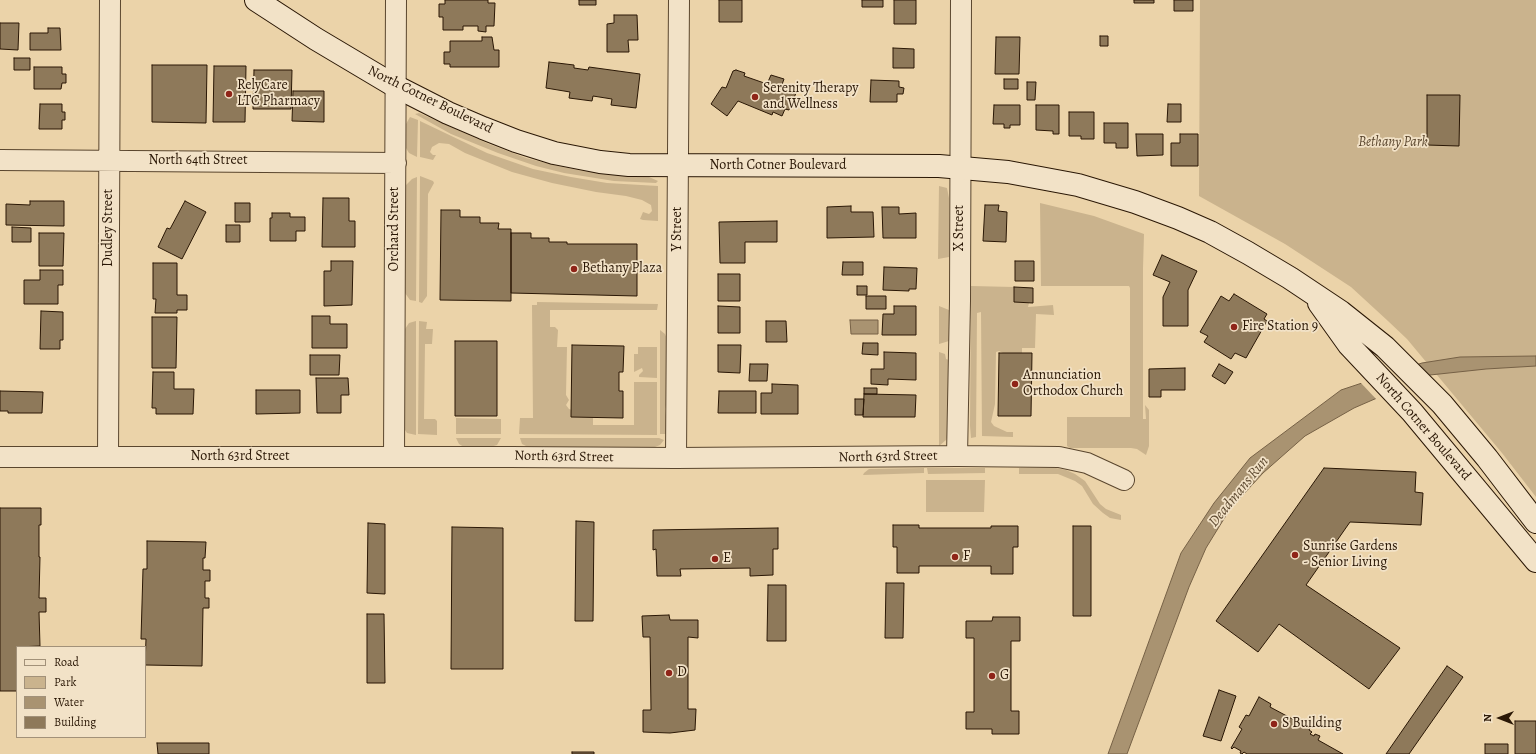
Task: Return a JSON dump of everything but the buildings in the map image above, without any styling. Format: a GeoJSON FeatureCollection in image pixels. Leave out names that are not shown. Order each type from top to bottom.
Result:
{"type":"FeatureCollection","features":[{"type":"Feature","properties":{"kind":"main road","name":"North Cotner Boulevard"},"geometry":{"type":"LineString","coordinates":[[256,0],[316,39],[395,86],[448,113],[483,128],[543,150],[600,162],[629,165],[938,166],[1008,172],[1058,180],[1145,205],[1210,232],[1254,256],[1341,312],[1385,347],[1442,404],[1497,470],[1536,522]]}},
{"type":"Feature","properties":{"kind":"main road","name":"North Cotner Boulevard"},"geometry":{"type":"LineString","coordinates":[[1312,293],[1349,345],[1412,412],[1536,561]]}},
{"type":"Feature","properties":{"kind":"main road"},"geometry":{"type":"LineString","coordinates":[[1497,470],[1524,491],[1536,494]]}},
{"type":"Feature","properties":{"kind":"street","name":"Dudley Street"},"geometry":{"type":"LineString","coordinates":[[108,457],[110,0]]}},
{"type":"Feature","properties":{"kind":"street","name":"Orchard Street"},"geometry":{"type":"LineString","coordinates":[[394,457],[396,0]]}},
{"type":"Feature","properties":{"kind":"street","name":"Y Street"},"geometry":{"type":"LineString","coordinates":[[676,458],[679,0]]}},
{"type":"Feature","properties":{"kind":"street","name":"X Street"},"geometry":{"type":"LineString","coordinates":[[957,456],[961,0]]}},
{"type":"Feature","properties":{"kind":"street","name":"North 64th Street"},"geometry":{"type":"LineString","coordinates":[[0,160],[396,163]]}},
{"type":"Feature","properties":{"kind":"street","name":"North 63rd Street"},"geometry":{"type":"LineString","coordinates":[[0,457],[1059,457],[1087,463],[1124,480]]}},
{"type":"Feature","properties":{"kind":"green space","name":"Bethany Park"},"geometry":{"type":"Polygon","coordinates":[[[1200,0],[1536,0],[1536,497],[1502,453],[1407,339],[1351,287],[1285,244],[1199,196],[1200,0]]]}},
{"type":"Feature","properties":{"kind":"green space"},"geometry":{"type":"Polygon","coordinates":[[[419,113],[489,144],[526,158],[583,171],[649,177],[658,181],[656,183],[614,181],[564,173],[536,166],[498,153],[451,134],[415,114],[419,113]]]}},
{"type":"Feature","properties":{"kind":"green space"},"geometry":{"type":"Polygon","coordinates":[[[410,117],[418,120],[417,157],[409,153],[406,148],[406,124],[410,117]]]}},
{"type":"Feature","properties":{"kind":"green space"},"geometry":{"type":"Polygon","coordinates":[[[420,121],[487,153],[533,169],[607,183],[658,186],[658,221],[640,219],[643,212],[649,214],[652,211],[651,205],[642,200],[552,183],[512,172],[465,153],[449,144],[439,143],[432,147],[430,152],[433,155],[436,155],[433,160],[420,157],[420,121]]]}},
{"type":"Feature","properties":{"kind":"green space"},"geometry":{"type":"Polygon","coordinates":[[[420,176],[433,181],[434,183],[428,194],[427,296],[422,303],[419,302],[420,176]]]}},
{"type":"Feature","properties":{"kind":"green space"},"geometry":{"type":"Polygon","coordinates":[[[417,177],[416,301],[410,300],[405,293],[405,196],[406,185],[412,179],[417,177]]]}},
{"type":"Feature","properties":{"kind":"green space"},"geometry":{"type":"Polygon","coordinates":[[[939,186],[947,188],[949,198],[949,257],[938,259],[939,186]]]}},
{"type":"Feature","properties":{"kind":"green space"},"geometry":{"type":"Polygon","coordinates":[[[1040,203],[1094,216],[1144,234],[1143,419],[1146,419],[1145,405],[1149,410],[1149,446],[1146,455],[1137,449],[1131,448],[1070,448],[1067,446],[1067,417],[1130,417],[1130,288],[1129,286],[1041,286],[1040,203]]]}},
{"type":"Feature","properties":{"kind":"green space"},"geometry":{"type":"Polygon","coordinates":[[[971,286],[1014,287],[1014,302],[1029,303],[1028,307],[1053,305],[1054,315],[1036,314],[1035,348],[1022,348],[1022,353],[996,352],[995,404],[991,422],[994,426],[1007,432],[1013,432],[1013,437],[982,436],[981,312],[977,313],[976,437],[971,438],[971,286]]]}},
{"type":"Feature","properties":{"kind":"green space"},"geometry":{"type":"Polygon","coordinates":[[[537,302],[658,304],[657,310],[550,310],[550,327],[555,327],[558,330],[557,347],[567,347],[566,395],[569,400],[566,405],[572,410],[571,417],[593,418],[593,425],[634,425],[634,382],[657,382],[657,435],[519,434],[520,418],[533,418],[532,305],[537,305],[537,302]]]}},
{"type":"Feature","properties":{"kind":"green space"},"geometry":{"type":"Polygon","coordinates":[[[939,306],[949,310],[949,341],[939,344],[939,306]]]}},
{"type":"Feature","properties":{"kind":"green space"},"geometry":{"type":"Polygon","coordinates":[[[416,321],[416,435],[407,433],[405,430],[404,396],[405,329],[409,323],[416,321]]]}},
{"type":"Feature","properties":{"kind":"green space"},"geometry":{"type":"Polygon","coordinates":[[[419,321],[427,322],[426,329],[433,329],[432,344],[425,344],[424,419],[435,419],[437,421],[437,435],[418,434],[419,321]]]}},
{"type":"Feature","properties":{"kind":"green space"},"geometry":{"type":"Polygon","coordinates":[[[660,330],[665,334],[667,339],[667,401],[665,409],[666,434],[660,434],[660,330]]]}},
{"type":"Feature","properties":{"kind":"green space"},"geometry":{"type":"Polygon","coordinates":[[[638,347],[657,347],[657,378],[639,377],[643,371],[642,368],[634,372],[634,354],[638,354],[638,347]]]}},
{"type":"Feature","properties":{"kind":"green space"},"geometry":{"type":"Polygon","coordinates":[[[939,352],[945,354],[946,359],[949,360],[949,432],[946,440],[939,446],[939,352]]]}},
{"type":"Feature","properties":{"kind":"green space"},"geometry":{"type":"Polygon","coordinates":[[[456,418],[501,419],[501,434],[456,434],[456,418]]]}},
{"type":"Feature","properties":{"kind":"green space"},"geometry":{"type":"Polygon","coordinates":[[[456,438],[501,438],[497,445],[490,447],[464,447],[459,444],[456,438]]]}},
{"type":"Feature","properties":{"kind":"green space"},"geometry":{"type":"Polygon","coordinates":[[[520,438],[659,438],[664,440],[660,445],[655,447],[530,448],[522,444],[520,438]]]}},
{"type":"Feature","properties":{"kind":"green space"},"geometry":{"type":"Polygon","coordinates":[[[924,468],[924,473],[863,475],[869,469],[924,468]]]}},
{"type":"Feature","properties":{"kind":"green space"},"geometry":{"type":"Polygon","coordinates":[[[927,468],[985,468],[985,473],[928,474],[927,468]]]}},
{"type":"Feature","properties":{"kind":"green space"},"geometry":{"type":"Polygon","coordinates":[[[1019,468],[1056,468],[1075,474],[1085,481],[1100,504],[1106,509],[1121,515],[1121,520],[1110,518],[1103,513],[1093,504],[1082,486],[1075,481],[1058,474],[1019,474],[1019,468]]]}},
{"type":"Feature","properties":{"kind":"green space"},"geometry":{"type":"Polygon","coordinates":[[[926,480],[985,480],[984,512],[926,512],[926,480]]]}},
{"type":"Feature","properties":{"kind":"water"},"geometry":{"type":"Polygon","coordinates":[[[850,320],[878,320],[878,334],[851,334],[850,320]]]}},
{"type":"Feature","properties":{"kind":"water","name":"Deadmans Run"},"geometry":{"type":"Polygon","coordinates":[[[1536,356],[1536,366],[1486,369],[1430,375],[1354,408],[1305,436],[1263,473],[1230,509],[1206,548],[1189,587],[1127,754],[1108,754],[1181,553],[1214,503],[1250,458],[1341,390],[1422,363],[1460,357],[1536,356]]]}},
{"type":"Feature","properties":{"kind":"pier"},"geometry":{"type":"Polygon","coordinates":[[[1416,363],[1428,378],[1377,400],[1360,382],[1416,363]]]}},
{"type":"Feature","properties":{"kind":"place","name":"RelyCare LTC Pharmacy"},"geometry":{"type":"Point","coordinates":[229,94]}},
{"type":"Feature","properties":{"kind":"place","name":"Serenity Therapy and Wellness"},"geometry":{"type":"Point","coordinates":[755,97]}},
{"type":"Feature","properties":{"kind":"place","name":"Bethany Plaza"},"geometry":{"type":"Point","coordinates":[574,269]}},
{"type":"Feature","properties":{"kind":"place","name":"Fire Station 9"},"geometry":{"type":"Point","coordinates":[1234,327]}},
{"type":"Feature","properties":{"kind":"place","name":"Annunciation Orthodox Church"},"geometry":{"type":"Point","coordinates":[1015,384]}},
{"type":"Feature","properties":{"kind":"place","name":"Sunrise Gardens - Senior Living"},"geometry":{"type":"Point","coordinates":[1295,555]}},
{"type":"Feature","properties":{"kind":"place","name":"F"},"geometry":{"type":"Point","coordinates":[955,557]}},
{"type":"Feature","properties":{"kind":"place","name":"E"},"geometry":{"type":"Point","coordinates":[715,559]}},
{"type":"Feature","properties":{"kind":"place","name":"D"},"geometry":{"type":"Point","coordinates":[669,673]}},
{"type":"Feature","properties":{"kind":"place","name":"G"},"geometry":{"type":"Point","coordinates":[992,676]}},
{"type":"Feature","properties":{"kind":"place","name":"S Building"},"geometry":{"type":"Point","coordinates":[1274,724]}}]}
